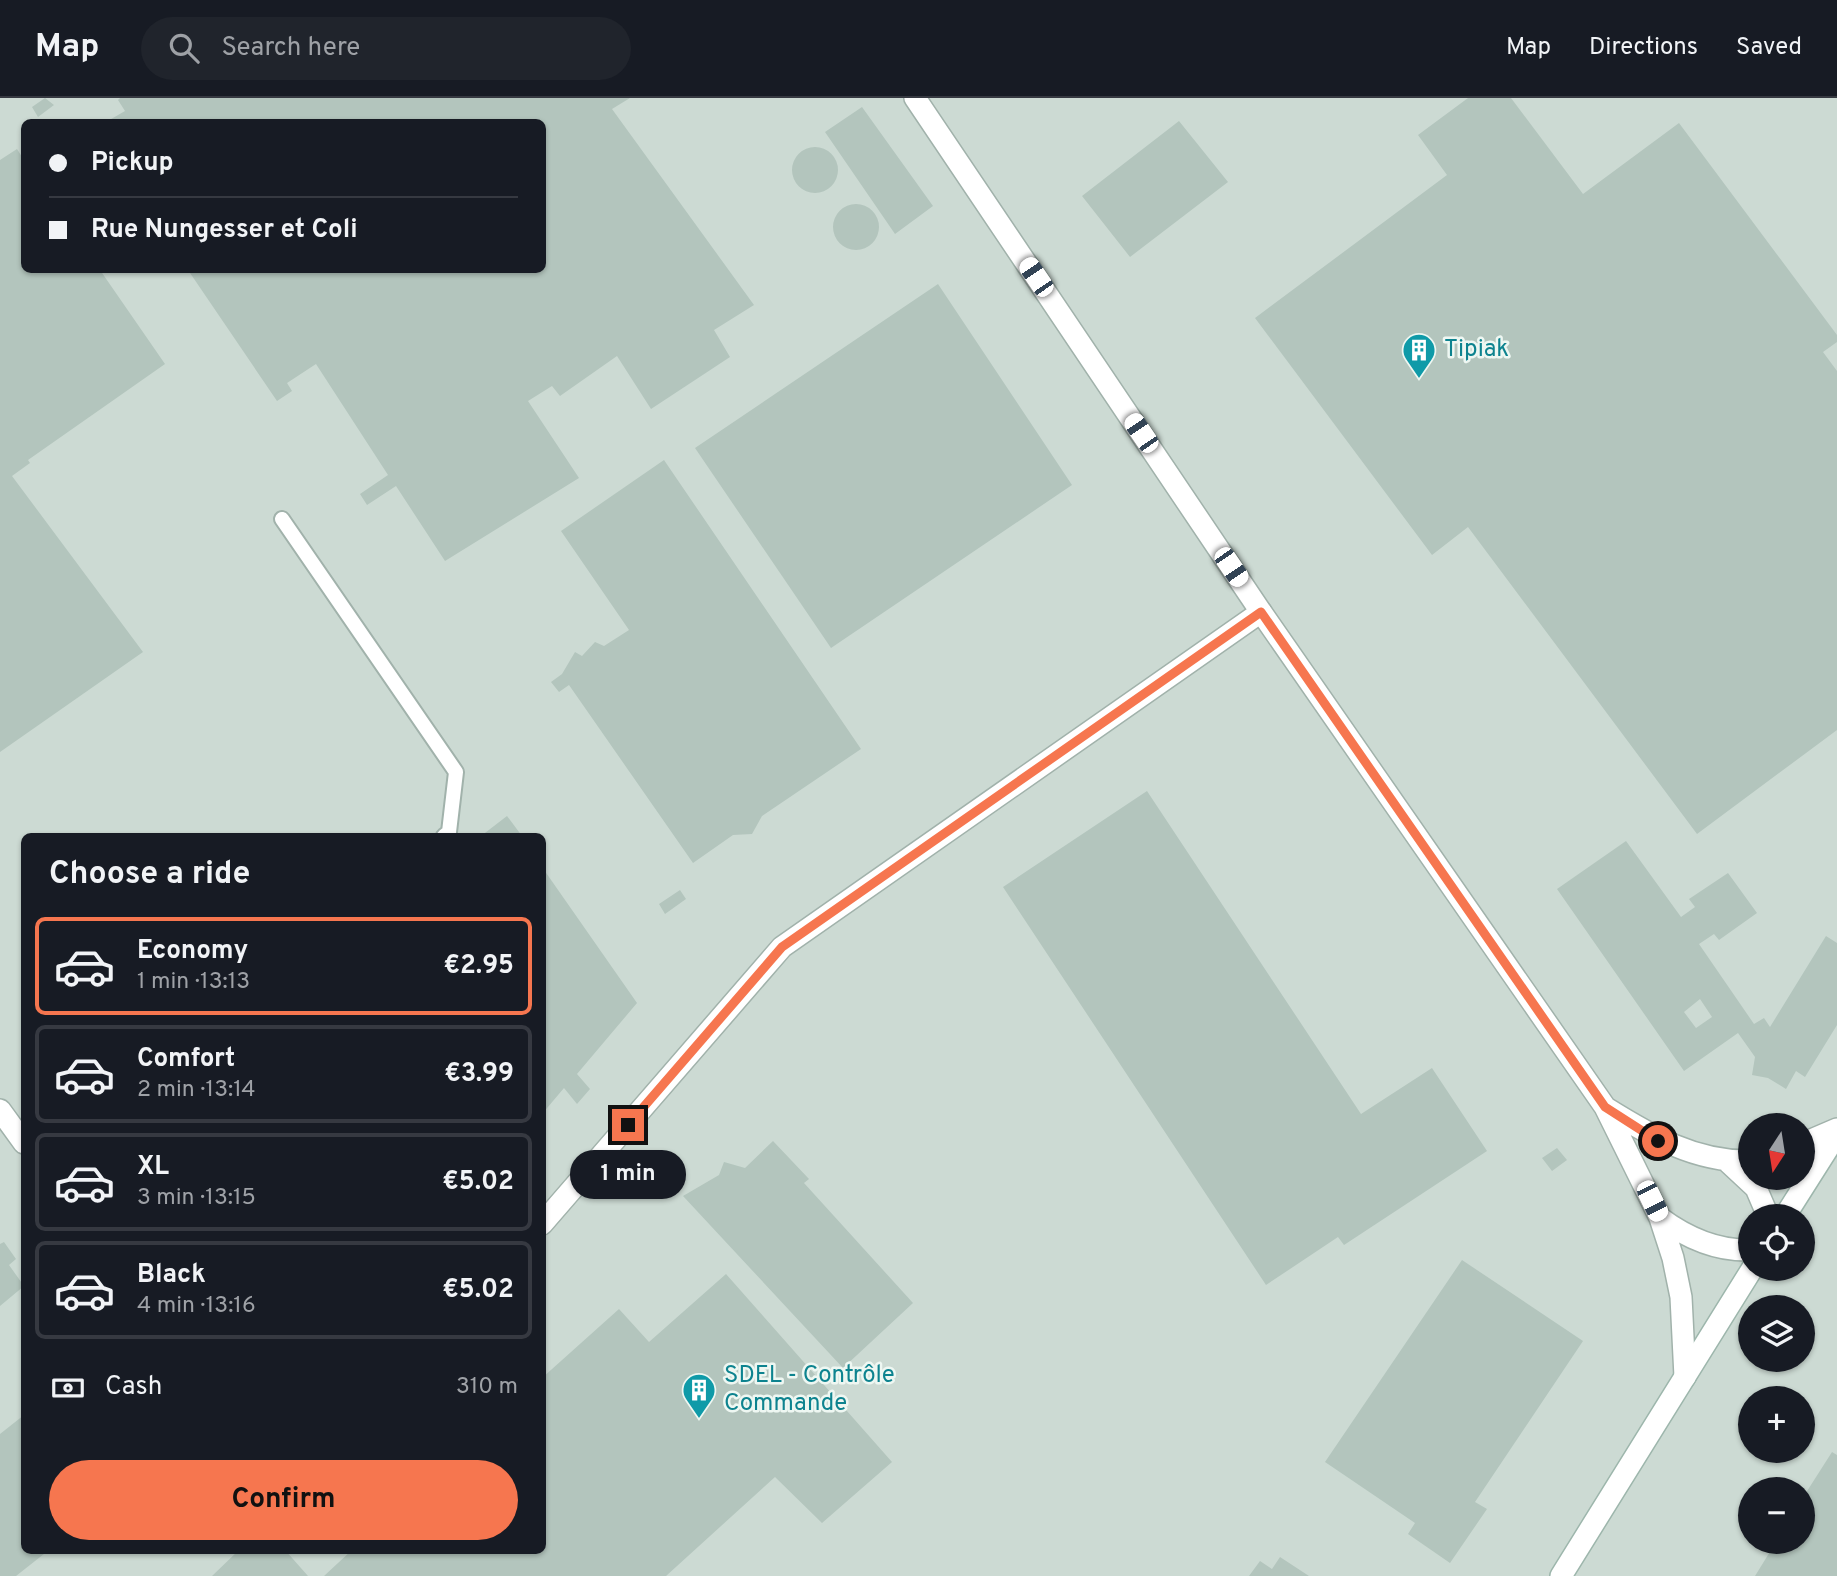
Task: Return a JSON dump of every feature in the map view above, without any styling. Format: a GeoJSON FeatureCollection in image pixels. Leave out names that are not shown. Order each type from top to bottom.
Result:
{"type":"FeatureCollection","features":[{"type":"Feature","properties":{"kind":"street"},"geometry":{"type":"LineString","coordinates":[[915,98],[1261,612],[1605,1107],[1660,1219],[1673,1258],[1681,1297],[1685,1377]]}},
{"type":"Feature","properties":{"kind":"street"},"geometry":{"type":"LineString","coordinates":[[546,1219],[782,947],[1261,612]]}},
{"type":"Feature","properties":{"kind":"street"},"geometry":{"type":"LineString","coordinates":[[1605,1107],[1658,1141],[1727,1161],[1738,1161]]}},
{"type":"Feature","properties":{"kind":"street"},"geometry":{"type":"LineString","coordinates":[[0,1110],[21,1139]]}},
{"type":"Feature","properties":{"kind":"street"},"geometry":{"type":"LineString","coordinates":[[1815,1140],[1837,1132]]}},
{"type":"Feature","properties":{"kind":"street"},"geometry":{"type":"LineString","coordinates":[[1792,1204],[1837,1132]]}},
{"type":"Feature","properties":{"kind":"street"},"geometry":{"type":"LineString","coordinates":[[1727,1161],[1756,1188],[1763,1204]]}},
{"type":"Feature","properties":{"kind":"street"},"geometry":{"type":"LineString","coordinates":[[1660,1219],[1679,1232],[1710,1245],[1738,1248]]}},
{"type":"Feature","properties":{"kind":"street"},"geometry":{"type":"LineString","coordinates":[[1562,1576],[1745,1281]]}},
{"type":"Feature","properties":{"kind":"lane"},"geometry":{"type":"LineString","coordinates":[[282,519],[456,772],[448,833]]}},
{"type":"Feature","properties":{"kind":"shaded area"},"geometry":{"type":"Polygon","coordinates":[[[0,98],[1837,98],[1837,1576],[0,1576],[0,98]]]}},
{"type":"Feature","properties":{"kind":"building"},"geometry":{"type":"Polygon","coordinates":[[[45,98],[54,105],[38,117],[32,107],[45,98]]]}},
{"type":"Feature","properties":{"kind":"building"},"geometry":{"type":"Polygon","coordinates":[[[630,98],[612,109],[754,305],[714,330],[730,357],[651,409],[617,356],[560,396],[552,386],[528,401],[579,478],[445,561],[396,486],[367,505],[360,494],[388,475],[316,364],[287,383],[292,391],[277,401],[190,273],[546,273],[546,119],[111,119],[125,111],[118,100],[630,98]]]}},
{"type":"Feature","properties":{"kind":"building"},"geometry":{"type":"Polygon","coordinates":[[[1468,98],[1511,98],[1583,194],[1679,123],[1837,335],[1837,342],[1823,352],[1837,371],[1837,730],[1697,834],[1468,527],[1432,555],[1255,318],[1447,175],[1418,135],[1468,98]]]}},
{"type":"Feature","properties":{"kind":"building"},"geometry":{"type":"Polygon","coordinates":[[[862,107],[933,206],[895,234],[825,132],[862,107]]]}},
{"type":"Feature","properties":{"kind":"building"},"geometry":{"type":"Polygon","coordinates":[[[1179,121],[1228,182],[1130,257],[1082,196],[1179,121]]]}},
{"type":"Feature","properties":{"kind":"building"},"geometry":{"type":"Polygon","coordinates":[[[815,147],[831,154],[838,170],[831,186],[815,193],[799,186],[792,170],[799,154],[815,147]]]}},
{"type":"Feature","properties":{"kind":"building"},"geometry":{"type":"Polygon","coordinates":[[[17,149],[21,155],[21,273],[102,273],[165,364],[28,460],[30,463],[12,476],[143,652],[0,752],[0,160],[17,149]]]}},
{"type":"Feature","properties":{"kind":"building"},"geometry":{"type":"Polygon","coordinates":[[[856,204],[872,211],[879,227],[872,243],[856,250],[840,243],[833,227],[840,211],[856,204]]]}},
{"type":"Feature","properties":{"kind":"building"},"geometry":{"type":"Polygon","coordinates":[[[938,284],[1072,485],[831,648],[695,448],[938,284]]]}},
{"type":"Feature","properties":{"kind":"building"},"geometry":{"type":"Polygon","coordinates":[[[664,460],[861,749],[762,816],[752,834],[733,835],[693,863],[569,685],[559,692],[551,682],[562,674],[575,652],[582,656],[595,642],[604,646],[629,630],[561,531],[664,460]]]}},
{"type":"Feature","properties":{"kind":"building"},"geometry":{"type":"Polygon","coordinates":[[[1147,791],[1361,1114],[1432,1068],[1487,1151],[1344,1245],[1338,1237],[1266,1285],[1003,887],[1147,791]]]}},
{"type":"Feature","properties":{"kind":"building"},"geometry":{"type":"Polygon","coordinates":[[[507,816],[520,833],[485,833],[507,816]]]}},
{"type":"Feature","properties":{"kind":"building"},"geometry":{"type":"Polygon","coordinates":[[[1626,841],[1681,917],[1695,907],[1689,899],[1728,873],[1757,913],[1719,940],[1714,934],[1699,944],[1754,1024],[1764,1018],[1770,1027],[1826,936],[1837,943],[1837,1025],[1805,1077],[1796,1071],[1786,1089],[1768,1078],[1752,1075],[1755,1057],[1738,1033],[1684,1071],[1557,889],[1626,841]],[[1700,999],[1684,1012],[1696,1028],[1712,1017],[1700,999]]]}},
{"type":"Feature","properties":{"kind":"building"},"geometry":{"type":"Polygon","coordinates":[[[546,873],[637,1003],[577,1074],[590,1089],[577,1104],[564,1088],[546,1109],[546,873]]]}},
{"type":"Feature","properties":{"kind":"building"},"geometry":{"type":"Polygon","coordinates":[[[680,890],[686,899],[665,914],[659,904],[680,890]]]}},
{"type":"Feature","properties":{"kind":"building"},"geometry":{"type":"Polygon","coordinates":[[[773,1141],[809,1179],[804,1183],[913,1303],[843,1368],[683,1196],[719,1175],[724,1162],[745,1168],[773,1141]]]}},
{"type":"Feature","properties":{"kind":"building"},"geometry":{"type":"Polygon","coordinates":[[[1557,1148],[1567,1160],[1552,1171],[1542,1158],[1557,1148]]]}},
{"type":"Feature","properties":{"kind":"building"},"geometry":{"type":"Polygon","coordinates":[[[4,1242],[16,1259],[9,1265],[21,1282],[21,1288],[0,1306],[0,1244],[4,1242]]]}},
{"type":"Feature","properties":{"kind":"building"},"geometry":{"type":"Polygon","coordinates":[[[1462,1260],[1583,1341],[1475,1502],[1487,1509],[1450,1563],[1408,1534],[1415,1523],[1325,1462],[1462,1260]]]}},
{"type":"Feature","properties":{"kind":"building","name":"SDEL - Contrôle Commande"},"geometry":{"type":"Polygon","coordinates":[[[726,1274],[892,1462],[822,1523],[775,1477],[666,1576],[324,1576],[348,1554],[546,1554],[546,1374],[619,1309],[649,1342],[726,1274]]]}},
{"type":"Feature","properties":{"kind":"building"},"geometry":{"type":"Polygon","coordinates":[[[21,1417],[21,1554],[44,1554],[16,1576],[0,1576],[0,1434],[21,1417]]]}},
{"type":"Feature","properties":{"kind":"building"},"geometry":{"type":"Polygon","coordinates":[[[1832,1452],[1837,1455],[1837,1576],[1755,1576],[1769,1554],[1815,1554],[1815,1479],[1832,1452]]]}},
{"type":"Feature","properties":{"kind":"building"},"geometry":{"type":"Polygon","coordinates":[[[235,1554],[289,1554],[308,1576],[212,1576],[235,1554]]]}},
{"type":"Feature","properties":{"kind":"building"},"geometry":{"type":"Polygon","coordinates":[[[1280,1557],[1309,1576],[1249,1576],[1260,1561],[1272,1569],[1280,1557]]]}},
{"type":"Feature","properties":{"kind":"place","name":"Tipiak"},"geometry":{"type":"Point","coordinates":[1419,380]}},
{"type":"Feature","properties":{"kind":"place","name":"SDEL - Contrôle Commande"},"geometry":{"type":"Point","coordinates":[699,1420]}},
{"type":"Feature","properties":{"kind":"route"},"geometry":{"type":"LineString","coordinates":[[628,1125],[782,947],[1261,612],[1605,1107],[1658,1141]]}}]}
